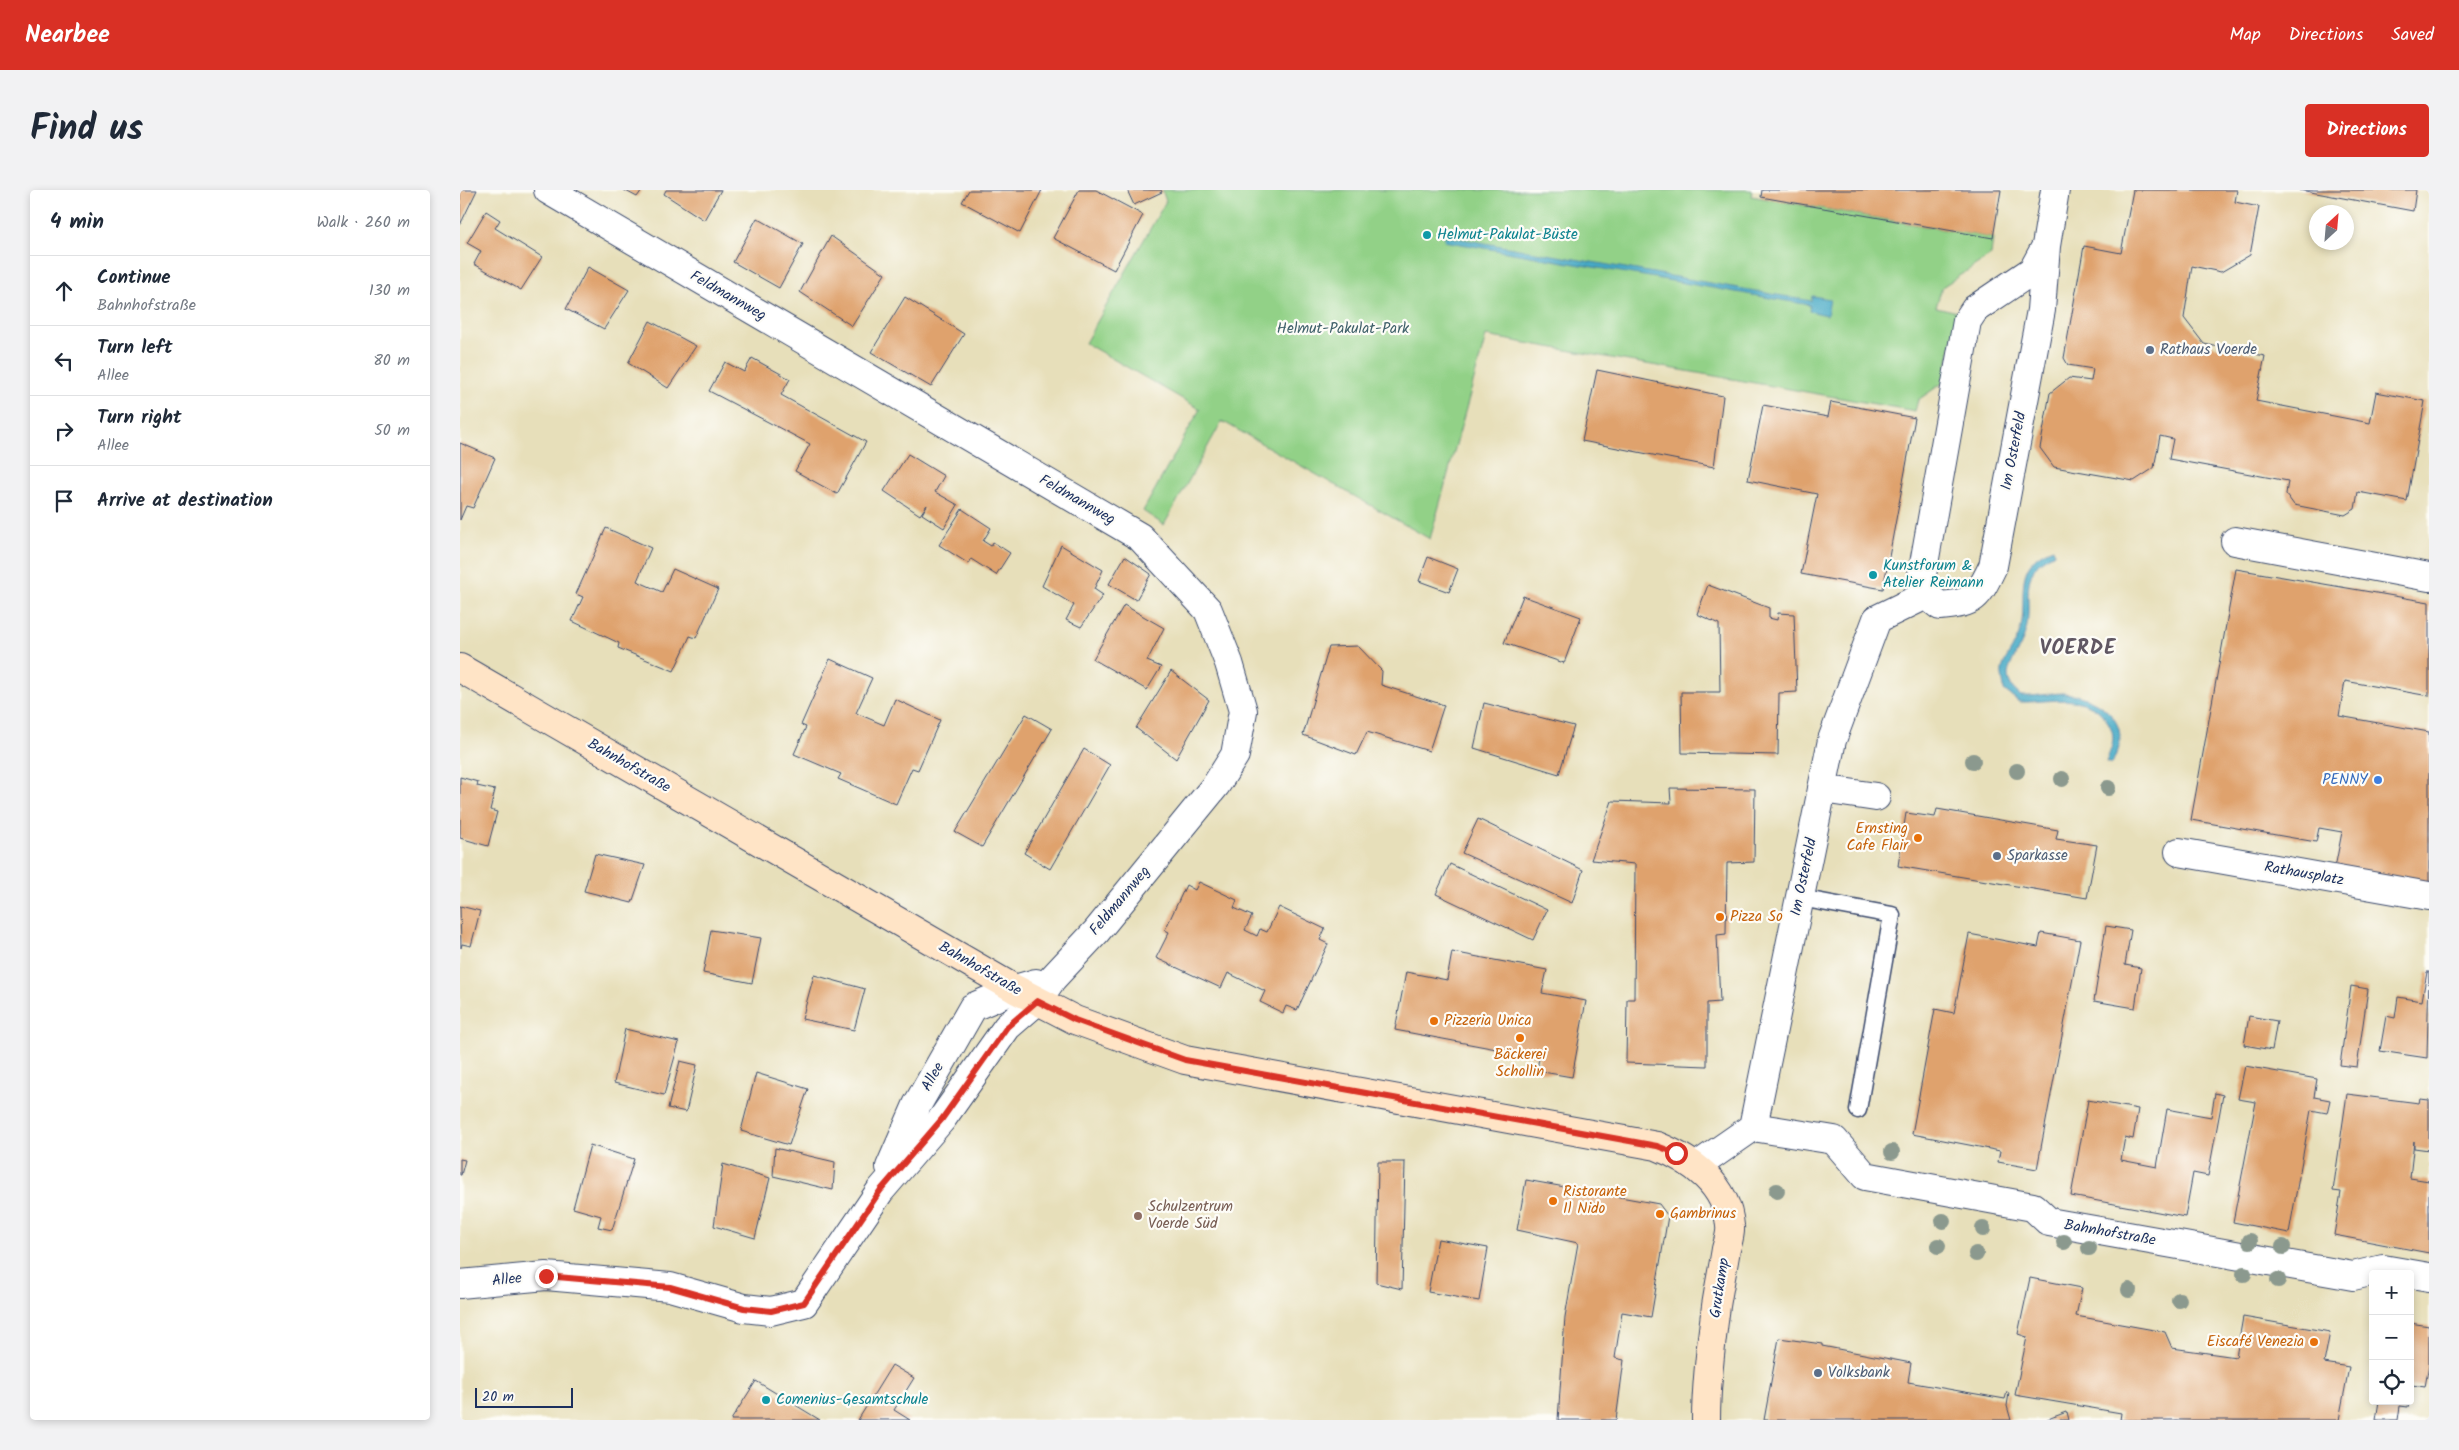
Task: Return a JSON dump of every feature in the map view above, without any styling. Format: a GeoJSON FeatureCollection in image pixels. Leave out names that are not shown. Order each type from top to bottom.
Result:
{"type":"FeatureCollection","features":[{"type":"Feature","properties":{"kind":"street","name":"Feldmannweg"},"geometry":{"type":"LineString","coordinates":[[548,190],[1140,537],[1208,610],[1229,663],[1242,711],[1235,755],[1204,800],[1096,932],[1052,979],[1026,995]]}},
{"type":"Feature","properties":{"kind":"street","name":"Im Osterfeld"},"geometry":{"type":"LineString","coordinates":[[2046,246],[2033,270],[1975,309],[1967,321],[1922,575],[1926,595],[1940,606],[1962,604],[1980,594],[1993,566],[2040,310],[2046,246],[2055,190]]}},
{"type":"Feature","properties":{"kind":"street"},"geometry":{"type":"LineString","coordinates":[[2235,541],[2429,578]]}},
{"type":"Feature","properties":{"kind":"street","name":"Im Osterfeld"},"geometry":{"type":"LineString","coordinates":[[1753,1127],[1832,740],[1877,619],[1926,595]]}},
{"type":"Feature","properties":{"kind":"street","name":"Bahnhofstraße"},"geometry":{"type":"LineString","coordinates":[[460,668],[1026,995],[1075,1020],[1185,1060],[1657,1146],[1676,1153],[1697,1166]]}},
{"type":"Feature","properties":{"kind":"street"},"geometry":{"type":"LineString","coordinates":[[1822,789],[1876,797]]}},
{"type":"Feature","properties":{"kind":"street","name":"Rathausplatz"},"geometry":{"type":"LineString","coordinates":[[2180,852],[2429,896]]}},
{"type":"Feature","properties":{"kind":"street","name":"Allee"},"geometry":{"type":"LineString","coordinates":[[880,1191],[917,1105],[973,1007],[1026,995]]}},
{"type":"Feature","properties":{"kind":"street","name":"Allee"},"geometry":{"type":"LineString","coordinates":[[460,1284],[546,1276],[670,1287],[744,1308],[771,1311],[804,1303],[880,1191],[942,1119],[1007,1027],[1026,995]]}},
{"type":"Feature","properties":{"kind":"street"},"geometry":{"type":"LineString","coordinates":[[1697,1166],[1753,1127]]}},
{"type":"Feature","properties":{"kind":"street","name":"Bahnhofstraße"},"geometry":{"type":"LineString","coordinates":[[1753,1127],[1834,1140],[1865,1176],[2033,1207],[2049,1222],[2353,1276],[2383,1269],[2429,1277]]}},
{"type":"Feature","properties":{"kind":"street","name":"Grutkamp"},"geometry":{"type":"LineString","coordinates":[[1697,1166],[1714,1184],[1725,1206],[1730,1227],[1716,1305],[1706,1398],[1706,1420]]}},
{"type":"Feature","properties":{"kind":"lane"},"geometry":{"type":"LineString","coordinates":[[1800,898],[1892,915],[1858,1110]]}},
{"type":"Feature","properties":{"kind":"green space","name":"Helmut-Pakulat-Park"},"geometry":{"type":"Polygon","coordinates":[[[1162,190],[1752,190],[1751,196],[1993,238],[1991,255],[1942,287],[1936,307],[1958,312],[1944,382],[1918,400],[1915,411],[1486,336],[1430,539],[1222,421],[1164,525],[1143,511],[1200,409],[1085,343],[1166,201],[1162,190]]]}},
{"type":"Feature","properties":{"kind":"water"},"geometry":{"type":"Polygon","coordinates":[[[1445,236],[1811,301],[1812,296],[1830,299],[1827,315],[1809,311],[1810,305],[1444,241],[1445,236]]]}},
{"type":"Feature","properties":{"kind":"water"},"geometry":{"type":"Polygon","coordinates":[[[2053,548],[2055,553],[2042,560],[2034,568],[2030,578],[2025,634],[2009,670],[2009,681],[2013,689],[2021,696],[2063,693],[2095,702],[2104,708],[2112,716],[2120,735],[2116,756],[2111,764],[2106,762],[2113,740],[2112,730],[2098,710],[2088,705],[2066,700],[2019,702],[2004,690],[2002,670],[2020,631],[2026,572],[2031,563],[2040,555],[2053,548]]]}},
{"type":"Feature","properties":{"kind":"building"},"geometry":{"type":"Polygon","coordinates":[[[460,190],[477,190],[460,225],[460,190]]]}},
{"type":"Feature","properties":{"kind":"building"},"geometry":{"type":"Polygon","coordinates":[[[624,190],[642,190],[637,197],[624,190]]]}},
{"type":"Feature","properties":{"kind":"building"},"geometry":{"type":"Polygon","coordinates":[[[666,190],[721,190],[704,220],[664,194],[666,190]]]}},
{"type":"Feature","properties":{"kind":"building"},"geometry":{"type":"Polygon","coordinates":[[[969,190],[1042,190],[1020,233],[962,202],[969,190]]]}},
{"type":"Feature","properties":{"kind":"building"},"geometry":{"type":"Polygon","coordinates":[[[1079,190],[1096,190],[1143,215],[1114,270],[1053,238],[1079,190]]]}},
{"type":"Feature","properties":{"kind":"building"},"geometry":{"type":"Polygon","coordinates":[[[1127,190],[1161,190],[1162,192],[1134,205],[1127,190]]]}},
{"type":"Feature","properties":{"kind":"building"},"geometry":{"type":"Polygon","coordinates":[[[1762,190],[2001,190],[1993,238],[1761,197],[1762,190]]]}},
{"type":"Feature","properties":{"kind":"building","name":"Rathaus Voerde"},"geometry":{"type":"Polygon","coordinates":[[[2133,190],[2237,190],[2235,202],[2259,207],[2250,255],[2221,272],[2192,266],[2184,318],[2204,344],[2265,356],[2256,401],[2370,423],[2376,392],[2425,401],[2407,501],[2358,492],[2355,509],[2345,515],[2294,505],[2286,494],[2288,481],[2169,459],[2173,439],[2160,436],[2154,468],[2134,481],[2054,467],[2040,448],[2050,393],[2069,378],[2091,381],[2093,369],[2068,365],[2064,358],[2084,246],[2121,253],[2133,190]]]}},
{"type":"Feature","properties":{"kind":"building"},"geometry":{"type":"Polygon","coordinates":[[[2300,190],[2416,190],[2413,211],[2300,190]]]}},
{"type":"Feature","properties":{"kind":"building"},"geometry":{"type":"Polygon","coordinates":[[[486,211],[500,220],[495,228],[542,257],[521,290],[474,264],[481,251],[467,243],[486,211]]]}},
{"type":"Feature","properties":{"kind":"building"},"geometry":{"type":"Polygon","coordinates":[[[757,218],[803,244],[779,288],[733,262],[757,218]]]}},
{"type":"Feature","properties":{"kind":"building"},"geometry":{"type":"Polygon","coordinates":[[[831,236],[885,274],[852,326],[800,292],[831,236]]]}},
{"type":"Feature","properties":{"kind":"building"},"geometry":{"type":"Polygon","coordinates":[[[588,267],[629,290],[604,329],[566,309],[588,267]]]}},
{"type":"Feature","properties":{"kind":"building"},"geometry":{"type":"Polygon","coordinates":[[[905,297],[964,334],[931,387],[871,352],[905,297]]]}},
{"type":"Feature","properties":{"kind":"building"},"geometry":{"type":"Polygon","coordinates":[[[650,321],[696,346],[668,388],[628,363],[650,321]]]}},
{"type":"Feature","properties":{"kind":"building"},"geometry":{"type":"Polygon","coordinates":[[[752,358],[790,379],[781,395],[866,442],[837,494],[795,471],[810,444],[709,391],[725,362],[744,372],[752,358]]]}},
{"type":"Feature","properties":{"kind":"building"},"geometry":{"type":"Polygon","coordinates":[[[1597,370],[1723,396],[1714,467],[1582,441],[1597,370]]]}},
{"type":"Feature","properties":{"kind":"building"},"geometry":{"type":"Polygon","coordinates":[[[1831,402],[1915,418],[1883,589],[1801,574],[1817,494],[1748,480],[1763,405],[1828,417],[1831,402]]]}},
{"type":"Feature","properties":{"kind":"building"},"geometry":{"type":"Polygon","coordinates":[[[460,443],[495,458],[473,508],[466,506],[460,520],[460,443]]]}},
{"type":"Feature","properties":{"kind":"building"},"geometry":{"type":"Polygon","coordinates":[[[908,454],[944,476],[935,492],[958,505],[944,528],[922,514],[927,505],[920,515],[884,491],[908,454]]]}},
{"type":"Feature","properties":{"kind":"building"},"geometry":{"type":"Polygon","coordinates":[[[962,509],[991,528],[983,541],[991,546],[993,542],[1010,553],[996,575],[971,559],[969,564],[939,545],[962,509]]]}},
{"type":"Feature","properties":{"kind":"building"},"geometry":{"type":"Polygon","coordinates":[[[606,528],[651,548],[637,581],[662,592],[673,569],[718,589],[696,638],[690,636],[674,671],[618,648],[619,643],[572,621],[583,597],[576,594],[606,528]]]}},
{"type":"Feature","properties":{"kind":"building"},"geometry":{"type":"Polygon","coordinates":[[[1061,545],[1103,570],[1094,589],[1103,595],[1081,627],[1066,620],[1074,605],[1042,586],[1061,545]]]}},
{"type":"Feature","properties":{"kind":"building"},"geometry":{"type":"Polygon","coordinates":[[[1125,556],[1151,574],[1136,600],[1109,584],[1125,556]]]}},
{"type":"Feature","properties":{"kind":"building"},"geometry":{"type":"Polygon","coordinates":[[[1428,557],[1458,569],[1449,592],[1419,581],[1428,557]]]}},
{"type":"Feature","properties":{"kind":"building"},"geometry":{"type":"Polygon","coordinates":[[[2236,569],[2429,602],[2429,696],[2345,681],[2339,716],[2429,732],[2429,885],[2335,868],[2342,832],[2319,828],[2316,842],[2191,820],[2236,569]]]}},
{"type":"Feature","properties":{"kind":"building"},"geometry":{"type":"Polygon","coordinates":[[[1708,585],[1769,608],[1769,618],[1777,620],[1778,613],[1794,614],[1797,692],[1779,693],[1778,755],[1682,753],[1681,692],[1720,692],[1719,624],[1697,614],[1708,585]]]}},
{"type":"Feature","properties":{"kind":"building"},"geometry":{"type":"Polygon","coordinates":[[[1523,596],[1581,617],[1564,663],[1504,643],[1523,596]]]}},
{"type":"Feature","properties":{"kind":"building"},"geometry":{"type":"Polygon","coordinates":[[[1124,605],[1164,628],[1147,661],[1161,667],[1147,690],[1093,659],[1124,605]]]}},
{"type":"Feature","properties":{"kind":"building"},"geometry":{"type":"Polygon","coordinates":[[[1358,646],[1382,671],[1381,685],[1444,705],[1429,751],[1367,732],[1356,755],[1303,735],[1329,647],[1358,646]]]}},
{"type":"Feature","properties":{"kind":"building"},"geometry":{"type":"Polygon","coordinates":[[[830,659],[872,678],[856,713],[884,725],[895,699],[940,720],[918,770],[912,768],[896,804],[838,779],[841,774],[794,754],[806,727],[801,725],[830,659]]]}},
{"type":"Feature","properties":{"kind":"building"},"geometry":{"type":"Polygon","coordinates":[[[1171,671],[1209,700],[1176,759],[1136,728],[1171,671]]]}},
{"type":"Feature","properties":{"kind":"building"},"geometry":{"type":"Polygon","coordinates":[[[1484,703],[1574,726],[1559,774],[1474,748],[1484,703]]]}},
{"type":"Feature","properties":{"kind":"building"},"geometry":{"type":"Polygon","coordinates":[[[1026,714],[1052,729],[982,847],[955,832],[1026,714]]]}},
{"type":"Feature","properties":{"kind":"building"},"geometry":{"type":"Polygon","coordinates":[[[1084,749],[1110,765],[1050,869],[1024,853],[1084,749]]]}},
{"type":"Feature","properties":{"kind":"building"},"geometry":{"type":"Polygon","coordinates":[[[460,777],[478,782],[477,786],[495,790],[490,810],[497,812],[488,846],[460,838],[460,777]]]}},
{"type":"Feature","properties":{"kind":"building"},"geometry":{"type":"Polygon","coordinates":[[[1670,788],[1755,789],[1754,862],[1727,863],[1726,934],[1717,935],[1720,1002],[1707,1003],[1707,1066],[1626,1063],[1627,999],[1634,999],[1635,864],[1591,860],[1612,801],[1671,803],[1670,788]]]}},
{"type":"Feature","properties":{"kind":"building","name":"Sparkasse"},"geometry":{"type":"Polygon","coordinates":[[[1937,809],[2058,830],[2056,839],[2097,845],[2087,898],[1898,866],[1906,813],[1935,817],[1937,809]]]}},
{"type":"Feature","properties":{"kind":"building"},"geometry":{"type":"Polygon","coordinates":[[[1478,819],[1583,870],[1572,903],[1462,853],[1478,819]]]}},
{"type":"Feature","properties":{"kind":"building"},"geometry":{"type":"Polygon","coordinates":[[[595,854],[645,865],[632,903],[584,891],[595,854]]]}},
{"type":"Feature","properties":{"kind":"building"},"geometry":{"type":"Polygon","coordinates":[[[1450,864],[1547,910],[1533,940],[1436,894],[1450,864]]]}},
{"type":"Feature","properties":{"kind":"building"},"geometry":{"type":"Polygon","coordinates":[[[1199,882],[1237,900],[1234,908],[1252,916],[1245,930],[1257,936],[1260,929],[1267,932],[1279,907],[1325,929],[1320,940],[1328,944],[1297,1010],[1286,1006],[1283,1013],[1260,1002],[1265,991],[1228,973],[1221,988],[1156,958],[1169,932],[1165,930],[1186,885],[1195,890],[1199,882]]]}},
{"type":"Feature","properties":{"kind":"building"},"geometry":{"type":"Polygon","coordinates":[[[460,906],[480,911],[471,946],[462,944],[461,948],[460,906]]]}},
{"type":"Feature","properties":{"kind":"building"},"geometry":{"type":"Polygon","coordinates":[[[2106,926],[2131,930],[2125,965],[2141,968],[2135,1008],[2094,1001],[2106,926]]]}},
{"type":"Feature","properties":{"kind":"building"},"geometry":{"type":"Polygon","coordinates":[[[711,930],[761,938],[752,983],[703,973],[711,930]]]}},
{"type":"Feature","properties":{"kind":"building"},"geometry":{"type":"Polygon","coordinates":[[[2041,933],[2080,940],[2037,1169],[1998,1162],[2000,1151],[1912,1134],[1935,1009],[1954,1013],[1969,934],[2038,947],[2041,933]]]}},
{"type":"Feature","properties":{"kind":"building"},"geometry":{"type":"Polygon","coordinates":[[[1452,952],[1547,970],[1542,993],[1586,1001],[1572,1077],[1537,1071],[1539,1057],[1395,1030],[1406,972],[1447,980],[1452,952]]]}},
{"type":"Feature","properties":{"kind":"building"},"geometry":{"type":"Polygon","coordinates":[[[2427,972],[2429,972],[2427,1058],[2380,1051],[2386,1016],[2395,1018],[2398,997],[2422,1001],[2427,972]]]}},
{"type":"Feature","properties":{"kind":"building"},"geometry":{"type":"Polygon","coordinates":[[[814,975],[865,989],[854,1030],[802,1019],[814,975]]]}},
{"type":"Feature","properties":{"kind":"building"},"geometry":{"type":"Polygon","coordinates":[[[2351,986],[2368,989],[2357,1067],[2340,1065],[2351,986]]]}},
{"type":"Feature","properties":{"kind":"building"},"geometry":{"type":"Polygon","coordinates":[[[2249,1016],[2277,1021],[2272,1050],[2244,1045],[2249,1016]]]}},
{"type":"Feature","properties":{"kind":"building"},"geometry":{"type":"Polygon","coordinates":[[[625,1029],[679,1042],[664,1095],[614,1083],[625,1029]]]}},
{"type":"Feature","properties":{"kind":"building"},"geometry":{"type":"Polygon","coordinates":[[[680,1061],[697,1065],[686,1112],[668,1108],[680,1061]]]}},
{"type":"Feature","properties":{"kind":"building"},"geometry":{"type":"Polygon","coordinates":[[[2245,1066],[2317,1079],[2314,1097],[2330,1100],[2327,1113],[2311,1110],[2289,1233],[2233,1222],[2256,1102],[2238,1099],[2245,1066]]]}},
{"type":"Feature","properties":{"kind":"building"},"geometry":{"type":"Polygon","coordinates":[[[756,1073],[808,1089],[789,1145],[741,1131],[756,1073]]]}},
{"type":"Feature","properties":{"kind":"building"},"geometry":{"type":"Polygon","coordinates":[[[2215,1093],[2223,1095],[2208,1176],[2193,1173],[2185,1217],[2071,1196],[2088,1100],[2138,1109],[2133,1139],[2125,1137],[2121,1160],[2157,1167],[2167,1109],[2211,1117],[2215,1093]]]}},
{"type":"Feature","properties":{"kind":"building"},"geometry":{"type":"Polygon","coordinates":[[[2347,1094],[2419,1103],[2420,1099],[2429,1100],[2429,1150],[2414,1148],[2414,1141],[2410,1178],[2429,1181],[2429,1253],[2334,1235],[2341,1192],[2333,1191],[2347,1094]]]}},
{"type":"Feature","properties":{"kind":"building"},"geometry":{"type":"Polygon","coordinates":[[[590,1145],[634,1159],[612,1230],[598,1227],[601,1216],[573,1208],[590,1145]]]}},
{"type":"Feature","properties":{"kind":"building"},"geometry":{"type":"Polygon","coordinates":[[[775,1148],[835,1162],[833,1190],[773,1176],[775,1148]]]}},
{"type":"Feature","properties":{"kind":"building"},"geometry":{"type":"Polygon","coordinates":[[[460,1159],[465,1160],[461,1175],[460,1175],[460,1159]]]}},
{"type":"Feature","properties":{"kind":"building"},"geometry":{"type":"Polygon","coordinates":[[[1378,1162],[1405,1162],[1402,1289],[1376,1283],[1378,1162]]]}},
{"type":"Feature","properties":{"kind":"building"},"geometry":{"type":"Polygon","coordinates":[[[723,1164],[770,1178],[755,1238],[714,1226],[723,1164]]]}},
{"type":"Feature","properties":{"kind":"building"},"geometry":{"type":"Polygon","coordinates":[[[1526,1180],[1659,1204],[1668,1216],[1651,1317],[1622,1312],[1615,1358],[1624,1360],[1616,1420],[1558,1420],[1565,1317],[1578,1243],[1517,1230],[1526,1180]]]}},
{"type":"Feature","properties":{"kind":"building"},"geometry":{"type":"Polygon","coordinates":[[[1438,1239],[1488,1248],[1479,1301],[1428,1292],[1438,1239]]]}},
{"type":"Feature","properties":{"kind":"building"},"geometry":{"type":"Polygon","coordinates":[[[2030,1278],[2082,1288],[2076,1316],[2165,1332],[2172,1348],[2236,1357],[2243,1317],[2330,1332],[2324,1363],[2349,1367],[2339,1420],[2120,1420],[2121,1413],[2015,1395],[2027,1337],[2018,1334],[2030,1278]]]}},
{"type":"Feature","properties":{"kind":"building"},"geometry":{"type":"Polygon","coordinates":[[[2414,1324],[2429,1326],[2429,1364],[2425,1387],[2414,1385],[2414,1324]]]}},
{"type":"Feature","properties":{"kind":"building"},"geometry":{"type":"Polygon","coordinates":[[[1779,1338],[1822,1344],[1822,1346],[1911,1363],[1908,1382],[2005,1399],[2007,1392],[2009,1393],[2007,1406],[2011,1420],[1764,1420],[1779,1338]]]}},
{"type":"Feature","properties":{"kind":"building","name":"Comenius-Gesamtschule"},"geometry":{"type":"Polygon","coordinates":[[[892,1365],[914,1378],[894,1410],[910,1420],[858,1420],[892,1365]]]}},
{"type":"Feature","properties":{"kind":"building","name":"Comenius-Gesamtschule"},"geometry":{"type":"Polygon","coordinates":[[[756,1381],[820,1420],[731,1420],[756,1381]]]}},
{"type":"Feature","properties":{"kind":"building"},"geometry":{"type":"Polygon","coordinates":[[[2378,1405],[2408,1405],[2408,1407],[2400,1406],[2398,1420],[2376,1420],[2378,1405]]]}},
{"type":"Feature","properties":{"kind":"building"},"geometry":{"type":"Polygon","coordinates":[[[2067,1412],[2069,1420],[2045,1420],[2067,1412]]]}},
{"type":"Feature","properties":{"kind":"place","name":"Helmut-Pakulat-Büste"},"geometry":{"type":"Point","coordinates":[1427,235]}},
{"type":"Feature","properties":{"kind":"place","name":"Rathaus Voerde"},"geometry":{"type":"Point","coordinates":[2150,350]}},
{"type":"Feature","properties":{"kind":"place","name":"Kunstforum & Atelier Reimann"},"geometry":{"type":"Point","coordinates":[1873,575]}},
{"type":"Feature","properties":{"kind":"place","name":"PENNY"},"geometry":{"type":"Point","coordinates":[2378,780]}},
{"type":"Feature","properties":{"kind":"place","name":"Ernsting Cafe Flair"},"geometry":{"type":"Point","coordinates":[1918,838]}},
{"type":"Feature","properties":{"kind":"place","name":"Sparkasse"},"geometry":{"type":"Point","coordinates":[1997,856]}},
{"type":"Feature","properties":{"kind":"place","name":"Pizza So"},"geometry":{"type":"Point","coordinates":[1720,917]}},
{"type":"Feature","properties":{"kind":"place","name":"Pizzeria Unica"},"geometry":{"type":"Point","coordinates":[1434,1021]}},
{"type":"Feature","properties":{"kind":"place","name":"Bäckerei Schollin"},"geometry":{"type":"Point","coordinates":[1520,1038]}},
{"type":"Feature","properties":{"kind":"place","name":"Ristorante Il Nido"},"geometry":{"type":"Point","coordinates":[1553,1201]}},
{"type":"Feature","properties":{"kind":"place","name":"Gambrinus"},"geometry":{"type":"Point","coordinates":[1660,1214]}},
{"type":"Feature","properties":{"kind":"place","name":"Schulzentrum Voerde Süd"},"geometry":{"type":"Point","coordinates":[1138,1216]}},
{"type":"Feature","properties":{"kind":"place","name":"Eiscafé Venezia"},"geometry":{"type":"Point","coordinates":[2314,1342]}},
{"type":"Feature","properties":{"kind":"place","name":"Volksbank"},"geometry":{"type":"Point","coordinates":[1818,1373]}},
{"type":"Feature","properties":{"kind":"place","name":"Comenius-Gesamtschule"},"geometry":{"type":"Point","coordinates":[766,1400]}},
{"type":"Feature","properties":{"kind":"district","name":"VOERDE"},"geometry":{"type":"Point","coordinates":[2078,649]}},
{"type":"Feature","properties":{"kind":"route"},"geometry":{"type":"LineString","coordinates":[[546,1276],[670,1287],[744,1308],[771,1311],[804,1303],[880,1191],[942,1119],[1007,1027],[1037,1001],[1075,1020],[1185,1060],[1657,1146],[1676,1153]]}}]}
